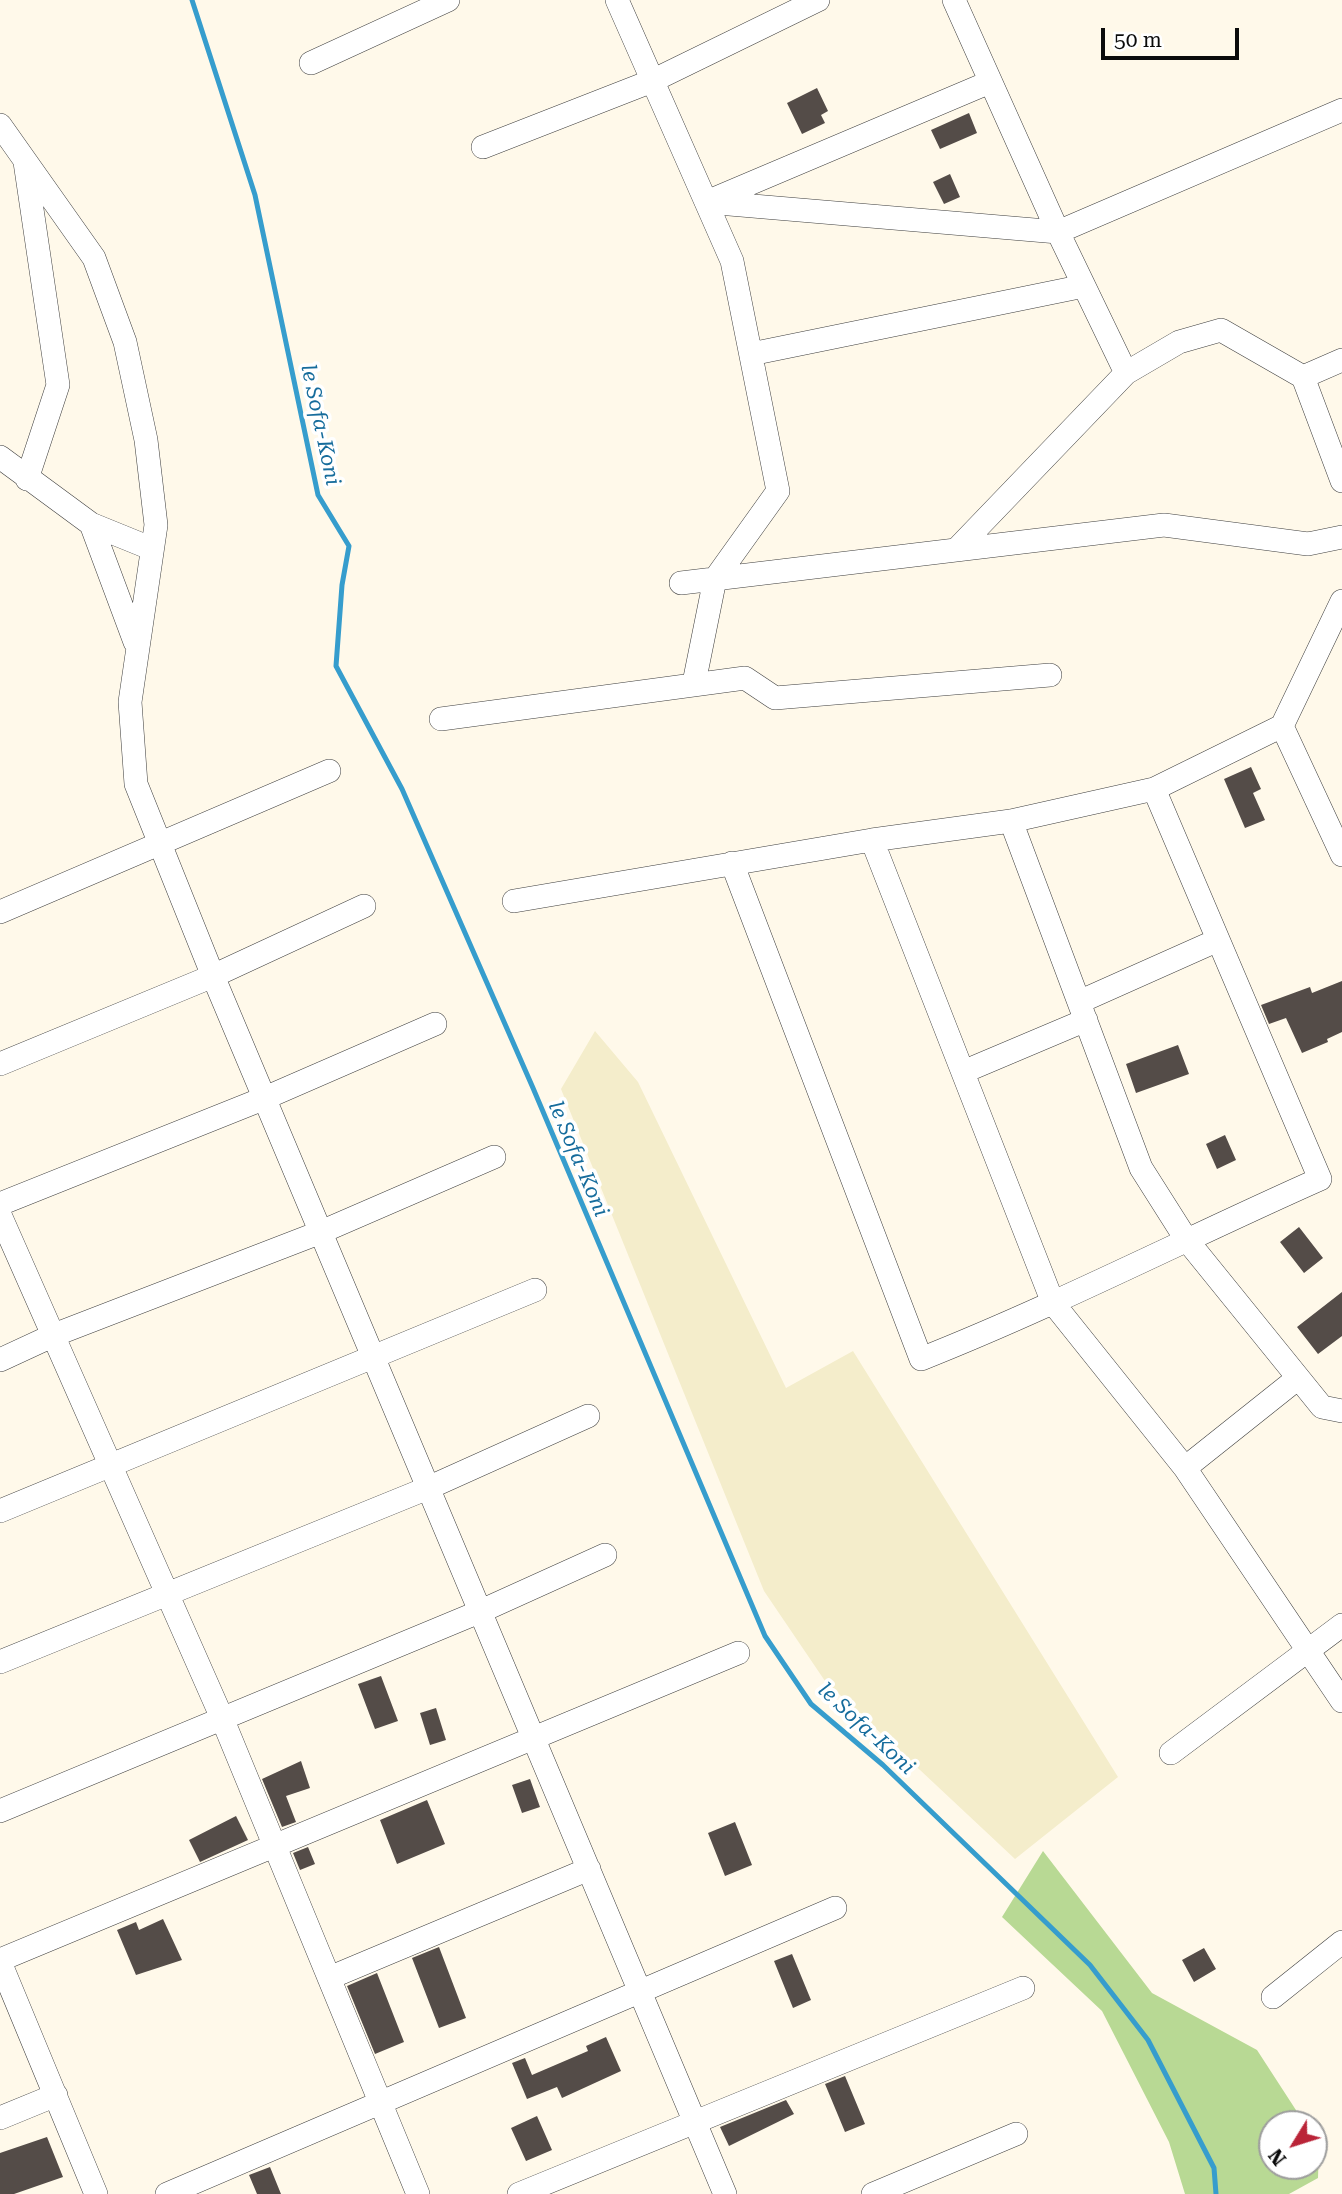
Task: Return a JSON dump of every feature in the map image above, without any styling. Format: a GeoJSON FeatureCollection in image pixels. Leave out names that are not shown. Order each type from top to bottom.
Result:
{"type":"FeatureCollection","features":[{"type":"Feature","properties":{"kind":"street"},"geometry":{"type":"LineString","coordinates":[[311,63],[448,0]]}},
{"type":"Feature","properties":{"kind":"street"},"geometry":{"type":"LineString","coordinates":[[617,0],[732,261],[778,491],[715,579],[694,683]]}},
{"type":"Feature","properties":{"kind":"street"},"geometry":{"type":"LineString","coordinates":[[482,147],[652,80],[818,0]]}},
{"type":"Feature","properties":{"kind":"street"},"geometry":{"type":"LineString","coordinates":[[954,0],[1058,232],[1126,373]]}},
{"type":"Feature","properties":{"kind":"street"},"geometry":{"type":"LineString","coordinates":[[706,202],[990,82]]}},
{"type":"Feature","properties":{"kind":"street"},"geometry":{"type":"LineString","coordinates":[[706,202],[1058,232],[1342,110]]}},
{"type":"Feature","properties":{"kind":"street"},"geometry":{"type":"LineString","coordinates":[[0,125],[94,258],[125,342],[146,440],[156,525],[150,548],[130,702],[136,784],[158,844],[725,2194]]}},
{"type":"Feature","properties":{"kind":"street"},"geometry":{"type":"LineString","coordinates":[[24,156],[58,385],[27,479]]}},
{"type":"Feature","properties":{"kind":"street"},"geometry":{"type":"LineString","coordinates":[[751,354],[1084,286]]}},
{"type":"Feature","properties":{"kind":"street"},"geometry":{"type":"LineString","coordinates":[[956,550],[1126,373],[1179,342],[1221,330],[1303,377],[1342,481]]}},
{"type":"Feature","properties":{"kind":"street"},"geometry":{"type":"LineString","coordinates":[[1303,377],[1342,360]]}},
{"type":"Feature","properties":{"kind":"street"},"geometry":{"type":"LineString","coordinates":[[0,457],[91,524],[150,548]]}},
{"type":"Feature","properties":{"kind":"street"},"geometry":{"type":"LineString","coordinates":[[91,524],[136,644]]}},
{"type":"Feature","properties":{"kind":"street"},"geometry":{"type":"LineString","coordinates":[[681,583],[1164,524],[1308,544],[1342,537]]}},
{"type":"Feature","properties":{"kind":"street"},"geometry":{"type":"LineString","coordinates":[[514,901],[872,840],[1011,821],[1154,789],[1282,726],[1342,601]]}},
{"type":"Feature","properties":{"kind":"street"},"geometry":{"type":"LineString","coordinates":[[442,719],[745,678],[775,698],[1050,675]]}},
{"type":"Feature","properties":{"kind":"street"},"geometry":{"type":"LineString","coordinates":[[1282,726],[1342,855]]}},
{"type":"Feature","properties":{"kind":"street"},"geometry":{"type":"LineString","coordinates":[[0,912],[329,771]]}},
{"type":"Feature","properties":{"kind":"street"},"geometry":{"type":"LineString","coordinates":[[732,863],[921,1359],[1053,1303],[1186,1238],[1331,1178],[1218,940],[1154,789]]}},
{"type":"Feature","properties":{"kind":"street"},"geometry":{"type":"LineString","coordinates":[[1011,821],[1141,1168],[1186,1238],[1298,1378],[1322,1407],[1342,1412]]}},
{"type":"Feature","properties":{"kind":"street"},"geometry":{"type":"LineString","coordinates":[[872,840],[1053,1303],[1185,1468],[1342,1701]]}},
{"type":"Feature","properties":{"kind":"street"},"geometry":{"type":"LineString","coordinates":[[0,1064],[213,975],[364,906]]}},
{"type":"Feature","properties":{"kind":"street"},"geometry":{"type":"LineString","coordinates":[[963,1072],[1218,940]]}},
{"type":"Feature","properties":{"kind":"street"},"geometry":{"type":"LineString","coordinates":[[0,1204],[265,1098],[435,1024]]}},
{"type":"Feature","properties":{"kind":"street"},"geometry":{"type":"LineString","coordinates":[[0,1360],[54,1335],[321,1232],[494,1157]]}},
{"type":"Feature","properties":{"kind":"street"},"geometry":{"type":"LineString","coordinates":[[0,1215],[110,1463],[165,1595],[222,1718],[418,2194]]}},
{"type":"Feature","properties":{"kind":"street"},"geometry":{"type":"LineString","coordinates":[[0,1511],[110,1463],[374,1358],[535,1290]]}},
{"type":"Feature","properties":{"kind":"street"},"geometry":{"type":"LineString","coordinates":[[1185,1468],[1298,1378]]}},
{"type":"Feature","properties":{"kind":"street"},"geometry":{"type":"LineString","coordinates":[[0,1662],[428,1488],[588,1416]]}},
{"type":"Feature","properties":{"kind":"street"},"geometry":{"type":"LineString","coordinates":[[0,1811],[479,1612],[605,1555]]}},
{"type":"Feature","properties":{"kind":"street"},"geometry":{"type":"LineString","coordinates":[[1171,1753],[1342,1625]]}},
{"type":"Feature","properties":{"kind":"street"},"geometry":{"type":"LineString","coordinates":[[96,2194],[0,1961],[738,1653]]}},
{"type":"Feature","properties":{"kind":"street"},"geometry":{"type":"LineString","coordinates":[[328,1978],[589,1869]]}},
{"type":"Feature","properties":{"kind":"street"},"geometry":{"type":"LineString","coordinates":[[167,2194],[835,1908]]}},
{"type":"Feature","properties":{"kind":"street"},"geometry":{"type":"LineString","coordinates":[[1273,1997],[1342,1942]]}},
{"type":"Feature","properties":{"kind":"street"},"geometry":{"type":"LineString","coordinates":[[519,2194],[1023,1988]]}},
{"type":"Feature","properties":{"kind":"street"},"geometry":{"type":"LineString","coordinates":[[0,2118],[56,2095]]}},
{"type":"Feature","properties":{"kind":"street"},"geometry":{"type":"LineString","coordinates":[[873,2194],[1016,2134]]}},
{"type":"Feature","properties":{"kind":"shaded area"},"geometry":{"type":"Polygon","coordinates":[[[595,1031],[638,1082],[786,1388],[853,1351],[1118,1777],[1015,1859],[825,1681],[764,1591],[561,1089],[595,1031]]]}},
{"type":"Feature","properties":{"kind":"green space"},"geometry":{"type":"Polygon","coordinates":[[[1043,1851],[1152,1993],[1257,2050],[1296,2110],[1258,2110],[1258,2180],[1314,2180],[1289,2194],[1185,2194],[1169,2142],[1102,2011],[1002,1917],[1043,1851]]]}},
{"type":"Feature","properties":{"kind":"building"},"geometry":{"type":"Polygon","coordinates":[[[817,88],[828,111],[821,115],[825,123],[802,134],[787,103],[817,88]]]}},
{"type":"Feature","properties":{"kind":"building"},"geometry":{"type":"Polygon","coordinates":[[[969,113],[977,133],[940,149],[931,130],[969,113]]]}},
{"type":"Feature","properties":{"kind":"building"},"geometry":{"type":"Polygon","coordinates":[[[950,174],[960,197],[944,204],[933,182],[950,174]]]}},
{"type":"Feature","properties":{"kind":"building"},"geometry":{"type":"Polygon","coordinates":[[[1251,767],[1261,789],[1253,793],[1265,820],[1245,828],[1224,779],[1251,767]]]}},
{"type":"Feature","properties":{"kind":"building"},"geometry":{"type":"Polygon","coordinates":[[[1342,981],[1342,1032],[1327,1039],[1328,1042],[1302,1053],[1286,1018],[1269,1024],[1261,1005],[1310,987],[1312,993],[1342,981]]]}},
{"type":"Feature","properties":{"kind":"building"},"geometry":{"type":"Polygon","coordinates":[[[1178,1045],[1189,1074],[1136,1093],[1126,1064],[1178,1045]]]}},
{"type":"Feature","properties":{"kind":"building"},"geometry":{"type":"Polygon","coordinates":[[[1225,1135],[1236,1160],[1217,1169],[1206,1144],[1225,1135]]]}},
{"type":"Feature","properties":{"kind":"building"},"geometry":{"type":"Polygon","coordinates":[[[1299,1227],[1323,1258],[1304,1273],[1280,1242],[1299,1227]]]}},
{"type":"Feature","properties":{"kind":"building"},"geometry":{"type":"Polygon","coordinates":[[[1342,1292],[1342,1336],[1318,1354],[1297,1327],[1342,1292]]]}},
{"type":"Feature","properties":{"kind":"building"},"geometry":{"type":"Polygon","coordinates":[[[381,1676],[398,1721],[375,1729],[358,1684],[381,1676]]]}},
{"type":"Feature","properties":{"kind":"building"},"geometry":{"type":"Polygon","coordinates":[[[436,1708],[446,1740],[430,1745],[420,1713],[436,1708]]]}},
{"type":"Feature","properties":{"kind":"building"},"geometry":{"type":"Polygon","coordinates":[[[301,1761],[310,1788],[286,1796],[296,1822],[282,1827],[262,1779],[301,1761]]]}},
{"type":"Feature","properties":{"kind":"building"},"geometry":{"type":"Polygon","coordinates":[[[530,1779],[540,1807],[522,1813],[512,1785],[530,1779]]]}},
{"type":"Feature","properties":{"kind":"building"},"geometry":{"type":"Polygon","coordinates":[[[427,1800],[445,1844],[397,1864],[380,1820],[427,1800]]]}},
{"type":"Feature","properties":{"kind":"building"},"geometry":{"type":"Polygon","coordinates":[[[236,1816],[248,1840],[200,1862],[189,1840],[236,1816]]]}},
{"type":"Feature","properties":{"kind":"building"},"geometry":{"type":"Polygon","coordinates":[[[735,1822],[752,1865],[725,1876],[708,1833],[735,1822]]]}},
{"type":"Feature","properties":{"kind":"building"},"geometry":{"type":"Polygon","coordinates":[[[308,1847],[315,1864],[300,1870],[293,1853],[308,1847]]]}},
{"type":"Feature","properties":{"kind":"building"},"geometry":{"type":"Polygon","coordinates":[[[163,1919],[182,1960],[136,1975],[117,1930],[136,1922],[139,1930],[163,1919]]]}},
{"type":"Feature","properties":{"kind":"building"},"geometry":{"type":"Polygon","coordinates":[[[439,1947],[466,2018],[439,2028],[412,1958],[439,1947]]]}},
{"type":"Feature","properties":{"kind":"building"},"geometry":{"type":"Polygon","coordinates":[[[1204,1948],[1216,1969],[1194,1982],[1182,1960],[1204,1948]]]}},
{"type":"Feature","properties":{"kind":"building"},"geometry":{"type":"Polygon","coordinates":[[[792,1954],[811,2000],[793,2008],[774,1961],[792,1954]]]}},
{"type":"Feature","properties":{"kind":"building"},"geometry":{"type":"Polygon","coordinates":[[[377,1973],[404,2042],[375,2054],[347,1986],[377,1973]]]}},
{"type":"Feature","properties":{"kind":"building"},"geometry":{"type":"Polygon","coordinates":[[[606,2037],[621,2071],[562,2098],[557,2087],[527,2099],[512,2063],[525,2058],[532,2075],[588,2051],[586,2046],[606,2037]]]}},
{"type":"Feature","properties":{"kind":"building"},"geometry":{"type":"Polygon","coordinates":[[[845,2076],[865,2124],[845,2132],[825,2084],[845,2076]]]}},
{"type":"Feature","properties":{"kind":"building"},"geometry":{"type":"Polygon","coordinates":[[[786,2100],[794,2114],[729,2146],[720,2127],[786,2100]]]}},
{"type":"Feature","properties":{"kind":"building"},"geometry":{"type":"Polygon","coordinates":[[[537,2116],[552,2150],[526,2161],[511,2128],[537,2116]]]}},
{"type":"Feature","properties":{"kind":"building"},"geometry":{"type":"Polygon","coordinates":[[[47,2137],[63,2177],[14,2194],[0,2194],[0,2153],[47,2137]]]}},
{"type":"Feature","properties":{"kind":"building"},"geometry":{"type":"Polygon","coordinates":[[[270,2167],[281,2194],[257,2194],[249,2175],[270,2167]]]}},
{"type":"Feature","properties":{"kind":"waterway","name":"le Sofa-Koni"},"geometry":{"type":"LineString","coordinates":[[192,0],[255,195],[318,495],[349,546],[342,585],[336,666],[402,789],[533,1088],[765,1636],[811,1704],[883,1765],[1090,1965],[1148,2040],[1214,2168],[1216,2194]]}}]}
